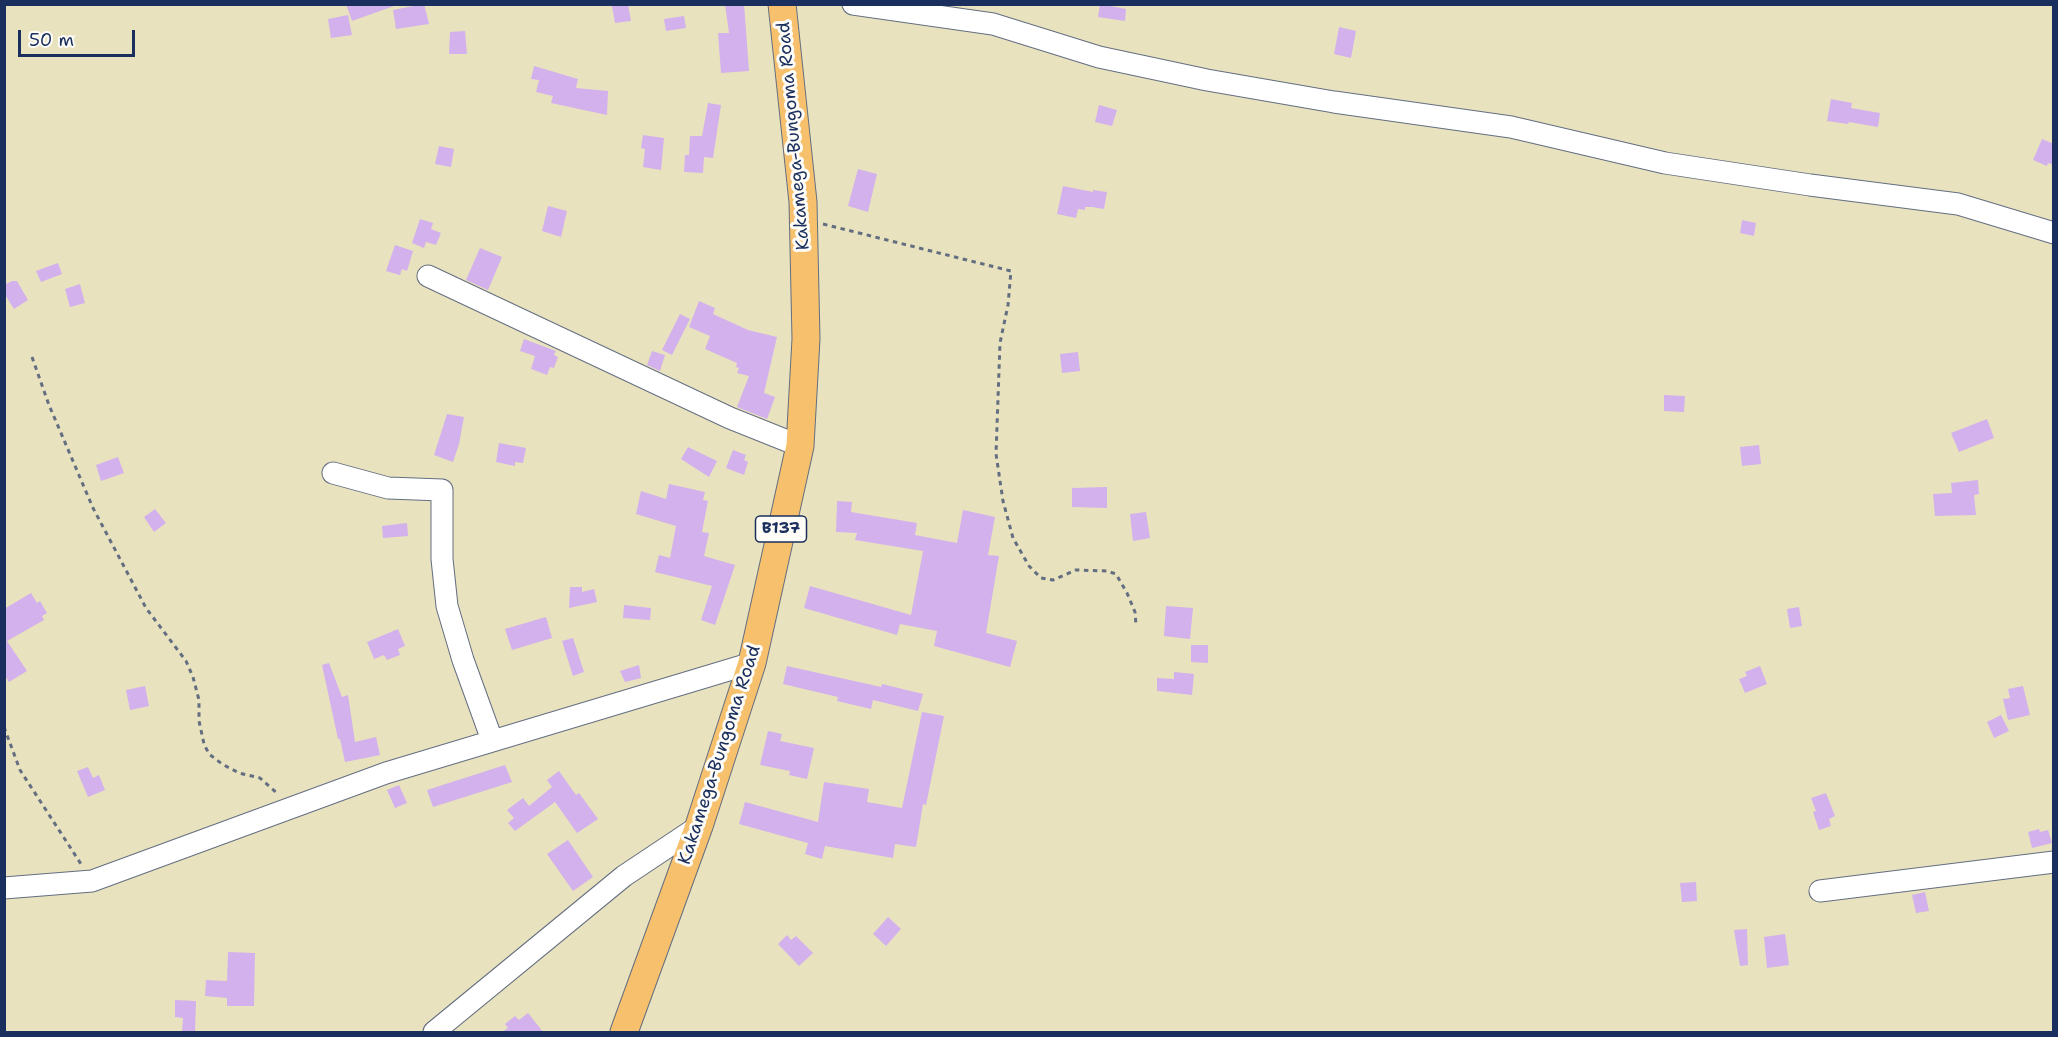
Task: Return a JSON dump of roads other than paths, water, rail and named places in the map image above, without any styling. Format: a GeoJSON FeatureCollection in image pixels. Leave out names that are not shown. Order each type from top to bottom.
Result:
{"type":"FeatureCollection","features":[{"type":"Feature","properties":{"kind":"main road","name":"Kakamega-Bungoma Road"},"geometry":{"type":"LineString","coordinates":[[624,1032],[699,826],[752,663],[800,446],[806,339],[804,219],[782,4]]}},
{"type":"Feature","properties":{"kind":"street"},"geometry":{"type":"LineString","coordinates":[[853,4],[993,24],[1099,57],[1219,82],[1334,102],[1511,127],[1665,163],[1958,204],[2054,233]]}},
{"type":"Feature","properties":{"kind":"street"},"geometry":{"type":"LineString","coordinates":[[428,276],[730,418],[800,446]]}},
{"type":"Feature","properties":{"kind":"street"},"geometry":{"type":"LineString","coordinates":[[333,473],[388,488],[442,490],[442,559],[447,606],[463,660],[492,740]]}},
{"type":"Feature","properties":{"kind":"street"},"geometry":{"type":"LineString","coordinates":[[4,888],[92,881],[386,773],[752,663]]}},
{"type":"Feature","properties":{"kind":"street"},"geometry":{"type":"LineString","coordinates":[[434,1032],[624,876],[699,826]]}},
{"type":"Feature","properties":{"kind":"street"},"geometry":{"type":"LineString","coordinates":[[1820,891],[2054,862]]}}]}
